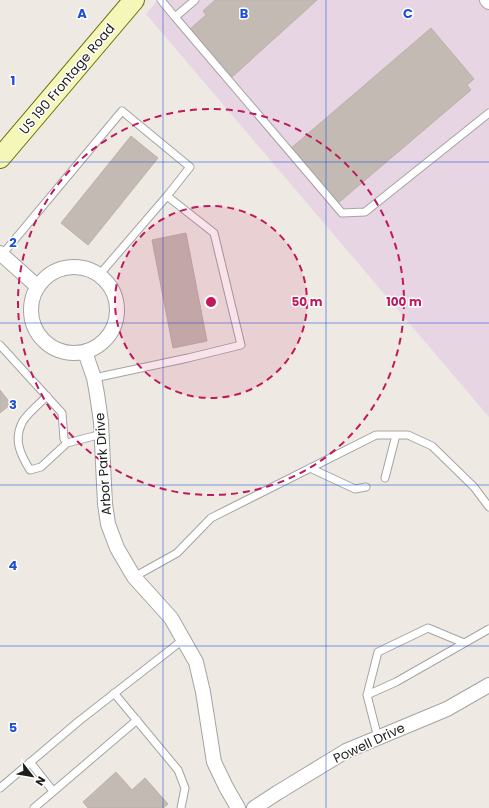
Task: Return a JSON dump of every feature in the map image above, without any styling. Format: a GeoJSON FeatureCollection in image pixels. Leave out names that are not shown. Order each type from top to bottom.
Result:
{"type":"FeatureCollection","features":[{"type":"Feature","properties":{"kind":"main road","name":"US 190 Frontage Road"},"geometry":{"type":"LineString","coordinates":[[0,158],[134,0]]}},
{"type":"Feature","properties":{"kind":"street"},"geometry":{"type":"LineString","coordinates":[[1,255],[38,287]]}},
{"type":"Feature","properties":{"kind":"street"},"geometry":{"type":"LineString","coordinates":[[73,267],[87,268],[100,274],[109,284],[116,297],[118,311],[115,324],[108,337],[98,346],[85,352],[71,353],[56,350],[44,341],[36,329],[32,315],[32,301],[38,287],[47,277],[59,270],[73,267]]}},
{"type":"Feature","properties":{"kind":"street","name":"Arbor Park Drive"},"geometry":{"type":"LineString","coordinates":[[85,352],[94,378],[102,434],[108,524],[116,548],[134,577],[171,618],[196,662],[214,762],[238,808]]}},
{"type":"Feature","properties":{"kind":"street","name":"Powell Drive"},"geometry":{"type":"LineString","coordinates":[[254,808],[277,792],[346,751],[447,709],[489,685]]}},
{"type":"Feature","properties":{"kind":"lane"},"geometry":{"type":"LineString","coordinates":[[161,0],[342,214],[365,212],[489,113]]}},
{"type":"Feature","properties":{"kind":"lane"},"geometry":{"type":"LineString","coordinates":[[175,17],[195,0]]}},
{"type":"Feature","properties":{"kind":"lane"},"geometry":{"type":"LineString","coordinates":[[1,255],[122,111],[190,167],[100,274]]}},
{"type":"Feature","properties":{"kind":"lane"},"geometry":{"type":"LineString","coordinates":[[94,378],[241,345],[214,233],[167,196]]}},
{"type":"Feature","properties":{"kind":"lane"},"geometry":{"type":"LineString","coordinates":[[0,345],[62,413],[64,439],[67,443]]}},
{"type":"Feature","properties":{"kind":"lane"},"geometry":{"type":"LineString","coordinates":[[47,396],[23,421],[18,437],[18,445],[30,470],[41,467],[67,443],[102,434]]}},
{"type":"Feature","properties":{"kind":"lane"},"geometry":{"type":"LineString","coordinates":[[134,577],[177,553],[211,518],[376,435],[408,435],[432,446],[474,487],[489,507]]}},
{"type":"Feature","properties":{"kind":"lane"},"geometry":{"type":"LineString","coordinates":[[385,478],[396,435]]}},
{"type":"Feature","properties":{"kind":"lane"},"geometry":{"type":"LineString","coordinates":[[310,468],[355,489],[366,487]]}},
{"type":"Feature","properties":{"kind":"lane"},"geometry":{"type":"LineString","coordinates":[[378,738],[368,694],[378,652],[428,628],[464,643]]}},
{"type":"Feature","properties":{"kind":"lane"},"geometry":{"type":"LineString","coordinates":[[368,694],[396,682],[489,629]]}},
{"type":"Feature","properties":{"kind":"lane"},"geometry":{"type":"LineString","coordinates":[[0,788],[114,693],[184,639]]}},
{"type":"Feature","properties":{"kind":"lane"},"geometry":{"type":"LineString","coordinates":[[114,693],[178,770],[185,788],[180,808]]}},
{"type":"Feature","properties":{"kind":"lane"},"geometry":{"type":"LineString","coordinates":[[34,808],[136,720]]}},
{"type":"Feature","properties":{"kind":"lane"},"geometry":{"type":"LineString","coordinates":[[30,762],[53,791]]}},
{"type":"Feature","properties":{"kind":"shaded area"},"geometry":{"type":"Polygon","coordinates":[[[158,0],[489,0],[489,417],[146,14],[158,0]]]}},
{"type":"Feature","properties":{"kind":"building"},"geometry":{"type":"Polygon","coordinates":[[[215,0],[317,0],[232,77],[189,30],[206,15],[203,11],[215,0]]]}},
{"type":"Feature","properties":{"kind":"building"},"geometry":{"type":"Polygon","coordinates":[[[431,28],[474,79],[467,85],[471,90],[337,204],[290,149],[431,28]]]}},
{"type":"Feature","properties":{"kind":"building"},"geometry":{"type":"Polygon","coordinates":[[[131,136],[158,158],[88,245],[61,223],[131,136]]]}},
{"type":"Feature","properties":{"kind":"building"},"geometry":{"type":"Polygon","coordinates":[[[186,233],[207,341],[173,348],[152,240],[186,233]]]}},
{"type":"Feature","properties":{"kind":"building"},"geometry":{"type":"Polygon","coordinates":[[[0,390],[11,404],[0,413],[0,390]]]}},
{"type":"Feature","properties":{"kind":"building"},"geometry":{"type":"Polygon","coordinates":[[[116,772],[132,790],[145,778],[168,804],[163,808],[88,808],[83,802],[116,772]]]}}]}
